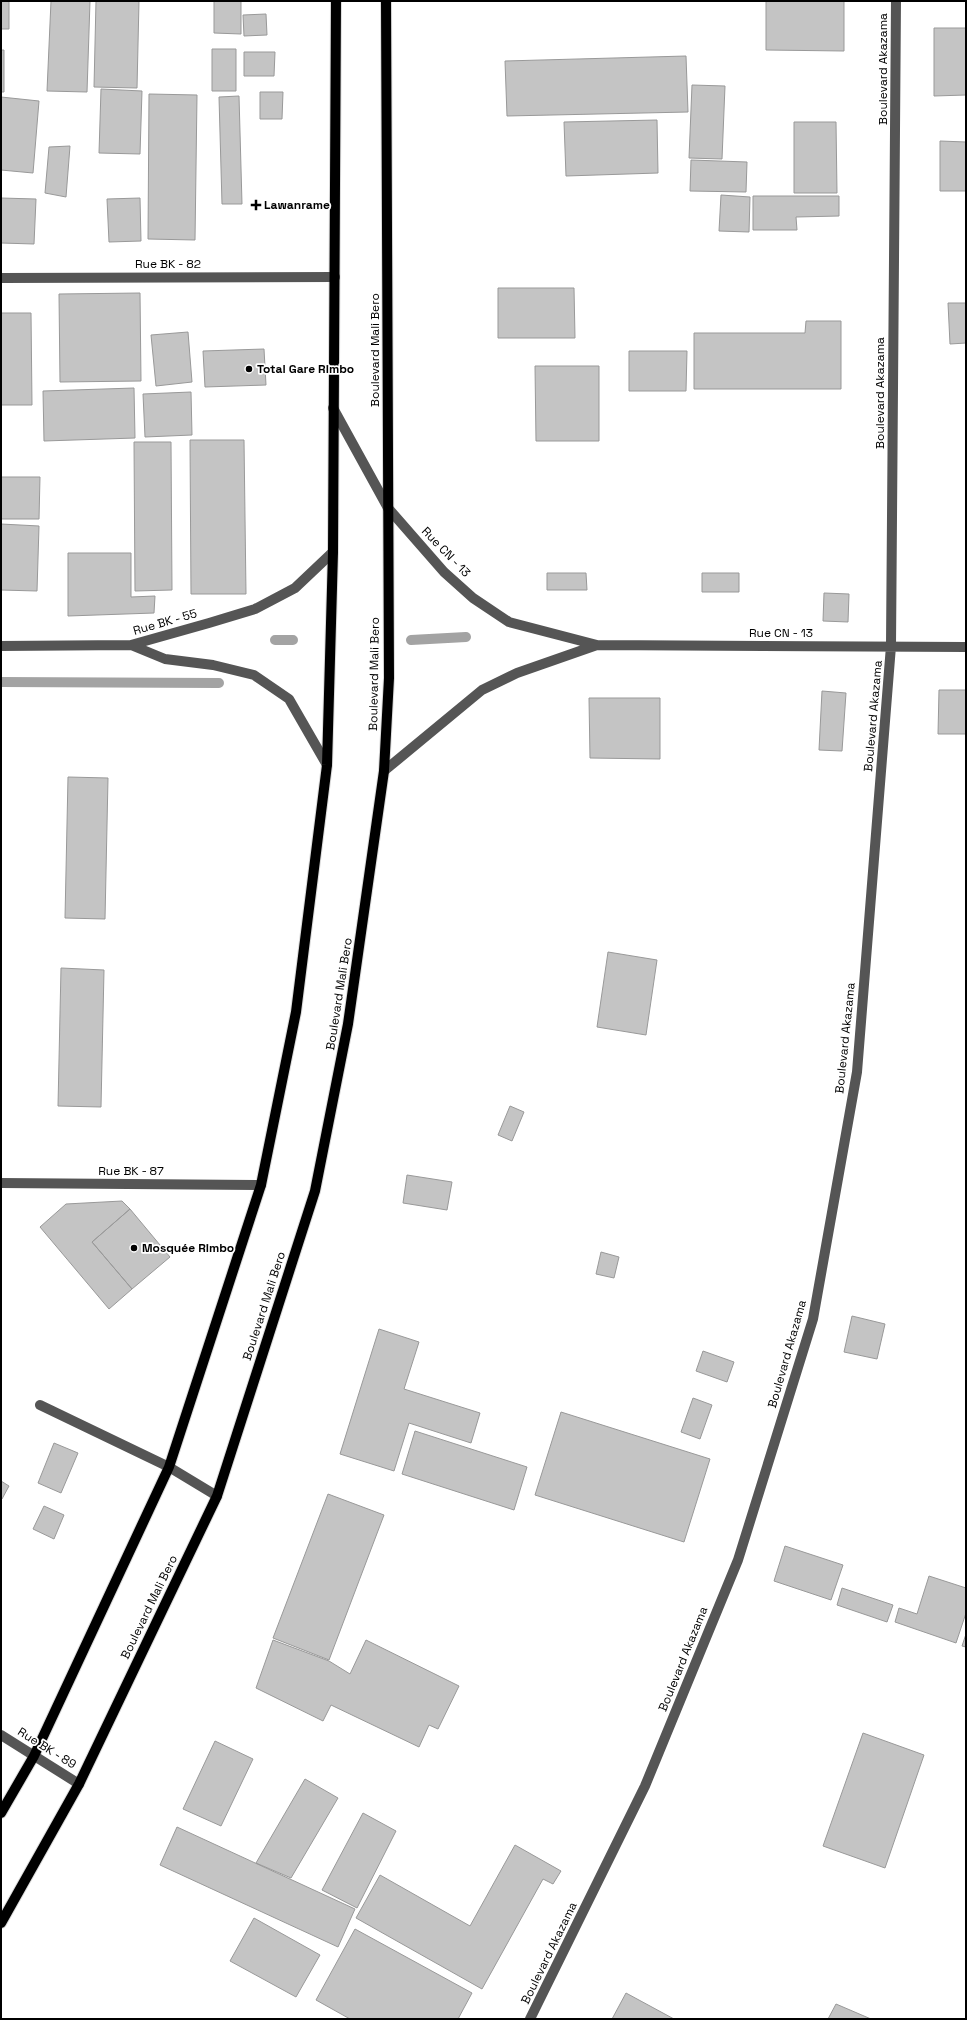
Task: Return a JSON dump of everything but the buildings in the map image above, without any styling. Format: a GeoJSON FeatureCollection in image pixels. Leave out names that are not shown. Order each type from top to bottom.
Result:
{"type":"FeatureCollection","features":[{"type":"Feature","properties":{"kind":"main road"},"geometry":{"type":"LineString","coordinates":[[1,1813],[34,1756],[169,1466],[261,1185],[296,1012],[327,765],[333,552],[336,1]]}},
{"type":"Feature","properties":{"kind":"main road","name":"Boulevard Mali Bero"},"geometry":{"type":"LineString","coordinates":[[1,1923],[79,1784],[217,1496],[315,1191],[348,1024],[384,771],[389,678],[386,1]]}},
{"type":"Feature","properties":{"kind":"street","name":"Boulevard Akazama"},"geometry":{"type":"LineString","coordinates":[[530,2019],[645,1786],[738,1560],[812,1319],[857,1072],[891,646],[896,1]]}},
{"type":"Feature","properties":{"kind":"street","name":"Rue BK - 82"},"geometry":{"type":"LineString","coordinates":[[1,278],[335,277]]}},
{"type":"Feature","properties":{"kind":"street","name":"Rue CN - 13"},"geometry":{"type":"LineString","coordinates":[[333,408],[388,508],[444,572],[473,598],[509,622],[597,644],[966,647]]}},
{"type":"Feature","properties":{"kind":"street","name":"Rue BK - 55"},"geometry":{"type":"LineString","coordinates":[[131,645],[255,609],[295,588],[333,552]]}},
{"type":"Feature","properties":{"kind":"street","name":"Rue CN - 13"},"geometry":{"type":"LineString","coordinates":[[384,771],[482,690],[517,673],[597,644]]}},
{"type":"Feature","properties":{"kind":"street","name":"Rue BK - 55"},"geometry":{"type":"LineString","coordinates":[[131,645],[165,659],[213,665],[254,675],[289,699],[327,765]]}},
{"type":"Feature","properties":{"kind":"street"},"geometry":{"type":"LineString","coordinates":[[1,646],[131,645]]}},
{"type":"Feature","properties":{"kind":"street","name":"Rue BK - 87"},"geometry":{"type":"LineString","coordinates":[[1,1183],[261,1185]]}},
{"type":"Feature","properties":{"kind":"street"},"geometry":{"type":"LineString","coordinates":[[40,1405],[169,1466],[217,1496]]}},
{"type":"Feature","properties":{"kind":"street","name":"Rue BK - 89"},"geometry":{"type":"LineString","coordinates":[[1,1735],[79,1784]]}},
{"type":"Feature","properties":{"kind":"waterway"},"geometry":{"type":"LineString","coordinates":[[411,640],[466,637]]}},
{"type":"Feature","properties":{"kind":"waterway"},"geometry":{"type":"LineString","coordinates":[[275,640],[293,640]]}},
{"type":"Feature","properties":{"kind":"waterway"},"geometry":{"type":"LineString","coordinates":[[1,682],[219,683]]}},
{"type":"Feature","properties":{"kind":"place","name":"Lawanrame"},"geometry":{"type":"Point","coordinates":[256,205]}},
{"type":"Feature","properties":{"kind":"place","name":"Total Gare Rimbo"},"geometry":{"type":"Point","coordinates":[249,369]}},
{"type":"Feature","properties":{"kind":"place","name":"Mosquée Rimbo"},"geometry":{"type":"Point","coordinates":[134,1248]}}]}
